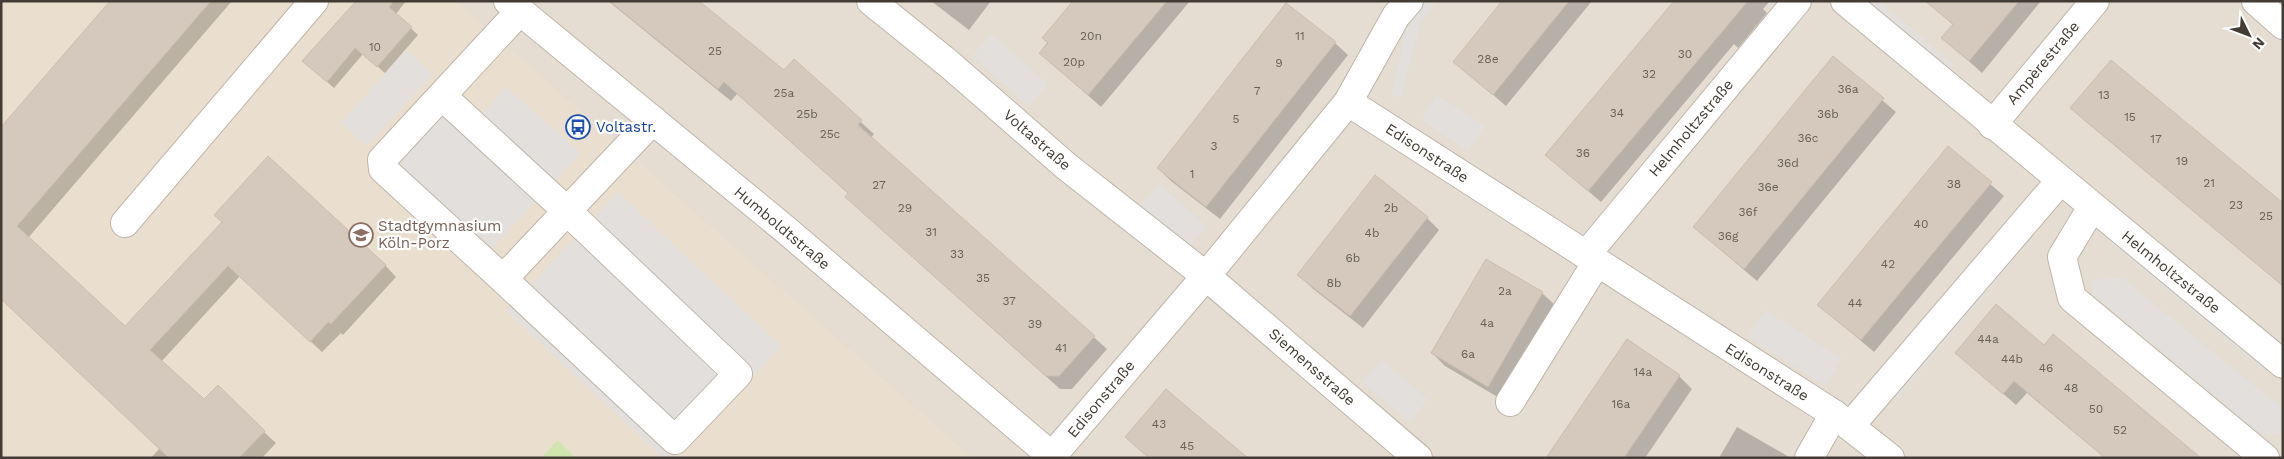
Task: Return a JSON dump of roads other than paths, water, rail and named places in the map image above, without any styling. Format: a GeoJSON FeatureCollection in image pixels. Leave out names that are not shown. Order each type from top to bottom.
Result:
{"type":"FeatureCollection","features":[{"type":"Feature","properties":{"kind":"street"},"geometry":{"type":"LineString","coordinates":[[125,223],[314,1]]}},
{"type":"Feature","properties":{"kind":"street","name":"Voltastraße"},"geometry":{"type":"LineString","coordinates":[[871,1],[949,64],[1066,166],[1206,276]]}},
{"type":"Feature","properties":{"kind":"street"},"geometry":{"type":"LineString","coordinates":[[1348,102],[1396,16],[1408,1]]}},
{"type":"Feature","properties":{"kind":"street","name":"Helmholtzstraße"},"geometry":{"type":"LineString","coordinates":[[1510,402],[1591,259],[1797,1]]}},
{"type":"Feature","properties":{"kind":"street","name":"Helmholtzstraße"},"geometry":{"type":"LineString","coordinates":[[1845,1],[1992,125],[2283,364]]}},
{"type":"Feature","properties":{"kind":"street","name":"Ampèrestraße"},"geometry":{"type":"LineString","coordinates":[[1992,125],[2095,1]]}},
{"type":"Feature","properties":{"kind":"street"},"geometry":{"type":"LineString","coordinates":[[2256,1],[2283,25]]}},
{"type":"Feature","properties":{"kind":"street"},"geometry":{"type":"LineString","coordinates":[[442,96],[567,211],[738,374],[676,440],[381,167],[382,160],[442,96],[514,6]]}},
{"type":"Feature","properties":{"kind":"street","name":"Humboldtstraße"},"geometry":{"type":"LineString","coordinates":[[514,6],[653,120],[1053,457]]}},
{"type":"Feature","properties":{"kind":"street","name":"Edisonstraße"},"geometry":{"type":"LineString","coordinates":[[1053,457],[1206,276],[1348,102],[1842,420],[1890,458]]}},
{"type":"Feature","properties":{"kind":"street"},"geometry":{"type":"LineString","coordinates":[[503,279],[653,120]]}},
{"type":"Feature","properties":{"kind":"street"},"geometry":{"type":"LineString","coordinates":[[1809,458],[2060,181]]}},
{"type":"Feature","properties":{"kind":"street"},"geometry":{"type":"LineString","coordinates":[[2092,207],[2062,257],[2072,298],[2266,458]]}},
{"type":"Feature","properties":{"kind":"street","name":"Siemensstraße"},"geometry":{"type":"LineString","coordinates":[[1206,276],[1418,458]]}},
{"type":"Feature","properties":{"kind":"place","name":"Voltastr."},"geometry":{"type":"Point","coordinates":[578,127]}},
{"type":"Feature","properties":{"kind":"place","name":"Stadtgymnasium Köln-Porz"},"geometry":{"type":"Point","coordinates":[361,235]}}]}
